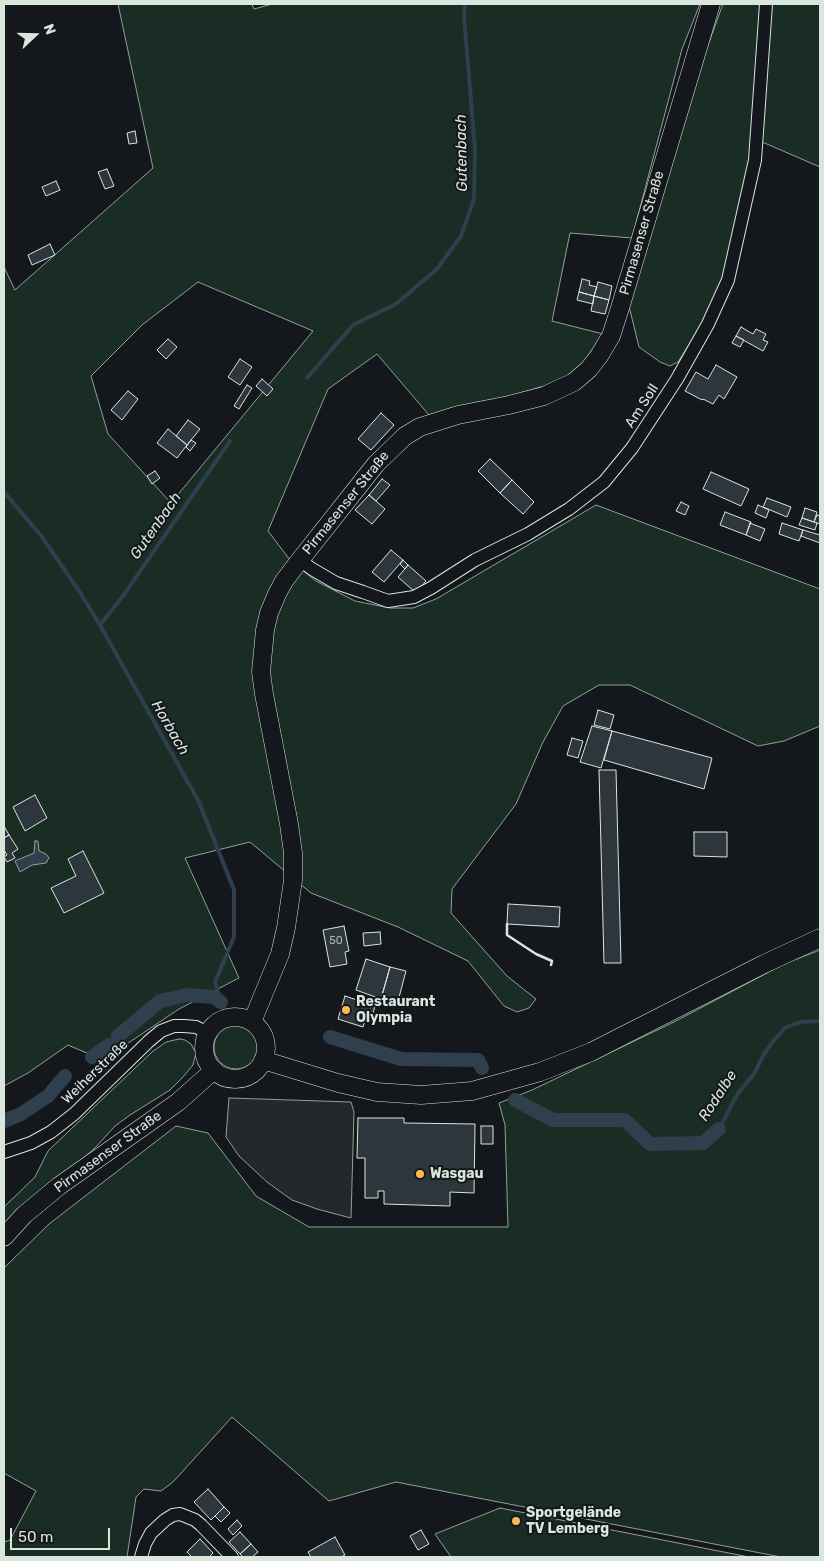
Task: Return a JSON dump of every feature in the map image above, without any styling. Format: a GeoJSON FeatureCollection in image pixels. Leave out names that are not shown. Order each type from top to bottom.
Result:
{"type":"FeatureCollection","features":[{"type":"Feature","properties":{"kind":"main road","name":"Pirmasenser Straße"},"geometry":{"type":"LineString","coordinates":[[252,1022],[280,954],[293,880],[293,853],[289,824],[261,672],[262,651],[269,613],[284,580],[376,464],[405,436],[420,427],[450,417],[544,396],[574,382],[589,370],[600,356],[611,336],[620,308],[711,4]]}},
{"type":"Feature","properties":{"kind":"main road"},"geometry":{"type":"LineString","coordinates":[[263,1060],[338,1083],[377,1092],[421,1095],[472,1091],[540,1072],[584,1055],[820,938]]}},
{"type":"Feature","properties":{"kind":"main road"},"geometry":{"type":"LineString","coordinates":[[232,1017],[242,1018],[252,1022],[263,1035],[266,1052],[263,1060],[253,1073],[237,1079],[228,1078],[214,1070],[208,1064],[204,1048],[208,1032],[223,1019],[232,1017]]}},
{"type":"Feature","properties":{"kind":"main road","name":"Pirmasenser Straße"},"geometry":{"type":"LineString","coordinates":[[4,1237],[24,1215],[59,1186],[178,1102],[214,1070]]}},
{"type":"Feature","properties":{"kind":"street","name":"Am Soll"},"geometry":{"type":"LineString","coordinates":[[300,560],[336,583],[388,601],[414,597],[475,560],[528,534],[569,509],[604,482],[632,448],[677,379],[708,324],[728,280],[754,160],[766,4]]}},
{"type":"Feature","properties":{"kind":"street","name":"Weiherstraße"},"geometry":{"type":"LineString","coordinates":[[4,1152],[31,1144],[51,1132],[74,1114],[143,1046],[161,1032],[174,1026],[196,1027],[208,1032]]}},
{"type":"Feature","properties":{"kind":"street"},"geometry":{"type":"LineString","coordinates":[[140,1557],[151,1533],[172,1515],[180,1514],[195,1520],[232,1557]]}},
{"type":"Feature","properties":{"kind":"green space"},"geometry":{"type":"Polygon","coordinates":[[[118,4],[252,4],[254,9],[272,4],[700,4],[682,49],[632,238],[570,233],[552,321],[603,334],[582,364],[561,381],[510,396],[464,405],[429,415],[377,354],[328,389],[268,531],[290,560],[316,581],[355,601],[390,608],[413,608],[436,599],[596,505],[820,589],[820,726],[784,741],[758,746],[630,685],[599,685],[563,706],[543,742],[516,804],[452,889],[451,913],[507,976],[536,999],[529,1008],[517,1012],[504,1006],[468,961],[398,927],[311,893],[250,842],[185,858],[239,978],[179,1009],[103,1060],[68,1045],[28,1073],[4,1086],[4,267],[15,290],[153,168],[118,4]],[[198,282],[142,325],[91,376],[108,434],[171,503],[313,331],[198,282]]]}},
{"type":"Feature","properties":{"kind":"green space"},"geometry":{"type":"Polygon","coordinates":[[[723,4],[820,4],[820,167],[753,138],[724,280],[705,319],[678,362],[670,366],[660,362],[639,347],[629,306],[708,45],[723,4]]]}},
{"type":"Feature","properties":{"kind":"green space"},"geometry":{"type":"Polygon","coordinates":[[[820,950],[820,1557],[781,1557],[396,1482],[329,1501],[232,1417],[173,1482],[161,1491],[144,1489],[136,1497],[127,1557],[4,1557],[4,1542],[10,1540],[36,1491],[4,1473],[4,1268],[49,1224],[176,1126],[208,1133],[256,1196],[309,1227],[508,1227],[505,1125],[499,1103],[532,1090],[674,1022],[784,964],[820,950]]]}},
{"type":"Feature","properties":{"kind":"green space"},"geometry":{"type":"Polygon","coordinates":[[[240,1025],[252,1031],[257,1038],[257,1056],[252,1063],[245,1068],[232,1069],[224,1066],[217,1059],[214,1043],[217,1035],[224,1028],[240,1025]]]}},
{"type":"Feature","properties":{"kind":"green space"},"geometry":{"type":"Polygon","coordinates":[[[179,1039],[191,1044],[196,1053],[193,1065],[183,1077],[170,1090],[115,1126],[94,1149],[4,1226],[4,1207],[35,1177],[48,1151],[152,1052],[166,1042],[179,1039]]]}},
{"type":"Feature","properties":{"kind":"green space","name":"Sportgelände TV Lemberg"},"geometry":{"type":"Polygon","coordinates":[[[500,1508],[749,1557],[451,1557],[435,1534],[500,1508]]]}},
{"type":"Feature","properties":{"kind":"shaded area"},"geometry":{"type":"Polygon","coordinates":[[[229,1098],[351,1102],[354,1112],[351,1218],[292,1200],[267,1182],[239,1156],[226,1137],[229,1098]]]}},
{"type":"Feature","properties":{"kind":"water"},"geometry":{"type":"Polygon","coordinates":[[[35,841],[38,841],[39,851],[46,854],[49,858],[46,863],[32,865],[20,872],[15,861],[34,853],[35,841]]]}},
{"type":"Feature","properties":{"kind":"building"},"geometry":{"type":"Polygon","coordinates":[[[135,131],[137,143],[129,144],[127,133],[135,131]]]}},
{"type":"Feature","properties":{"kind":"building"},"geometry":{"type":"Polygon","coordinates":[[[107,169],[114,186],[105,189],[98,172],[107,169]]]}},
{"type":"Feature","properties":{"kind":"building"},"geometry":{"type":"Polygon","coordinates":[[[56,181],[60,190],[46,196],[42,187],[56,181]]]}},
{"type":"Feature","properties":{"kind":"building"},"geometry":{"type":"Polygon","coordinates":[[[50,244],[55,255],[32,265],[28,255],[50,244]]]}},
{"type":"Feature","properties":{"kind":"building"},"geometry":{"type":"Polygon","coordinates":[[[582,279],[590,281],[589,285],[597,287],[594,296],[579,292],[582,279]]]}},
{"type":"Feature","properties":{"kind":"building"},"geometry":{"type":"Polygon","coordinates":[[[598,282],[612,286],[609,300],[594,296],[598,282]]]}},
{"type":"Feature","properties":{"kind":"building"},"geometry":{"type":"Polygon","coordinates":[[[579,292],[594,296],[593,304],[577,300],[579,292]]]}},
{"type":"Feature","properties":{"kind":"building"},"geometry":{"type":"Polygon","coordinates":[[[594,296],[609,300],[605,314],[591,311],[594,296]]]}},
{"type":"Feature","properties":{"kind":"building"},"geometry":{"type":"Polygon","coordinates":[[[741,327],[753,334],[756,329],[766,334],[763,340],[768,342],[763,351],[736,336],[741,327]]]}},
{"type":"Feature","properties":{"kind":"building"},"geometry":{"type":"Polygon","coordinates":[[[736,336],[744,340],[740,347],[732,343],[736,336]]]}},
{"type":"Feature","properties":{"kind":"building"},"geometry":{"type":"Polygon","coordinates":[[[168,339],[177,347],[166,359],[157,350],[168,339]]]}},
{"type":"Feature","properties":{"kind":"building"},"geometry":{"type":"Polygon","coordinates":[[[240,359],[252,367],[240,385],[228,377],[240,359]]]}},
{"type":"Feature","properties":{"kind":"building"},"geometry":{"type":"Polygon","coordinates":[[[716,365],[737,377],[724,399],[719,395],[713,404],[685,391],[696,372],[708,379],[716,365]]]}},
{"type":"Feature","properties":{"kind":"building"},"geometry":{"type":"Polygon","coordinates":[[[262,379],[273,389],[267,396],[256,386],[262,379]]]}},
{"type":"Feature","properties":{"kind":"building"},"geometry":{"type":"Polygon","coordinates":[[[247,385],[252,388],[239,409],[234,406],[247,385]]]}},
{"type":"Feature","properties":{"kind":"building"},"geometry":{"type":"Polygon","coordinates":[[[128,391],[138,399],[122,420],[111,410],[128,391]]]}},
{"type":"Feature","properties":{"kind":"building"},"geometry":{"type":"Polygon","coordinates":[[[381,413],[394,425],[371,450],[358,439],[381,413]]]}},
{"type":"Feature","properties":{"kind":"building"},"geometry":{"type":"Polygon","coordinates":[[[188,420],[200,429],[187,445],[176,436],[188,420]]]}},
{"type":"Feature","properties":{"kind":"building"},"geometry":{"type":"Polygon","coordinates":[[[168,429],[187,445],[177,458],[157,443],[168,429]]]}},
{"type":"Feature","properties":{"kind":"building"},"geometry":{"type":"Polygon","coordinates":[[[191,440],[196,443],[190,451],[186,447],[191,440]]]}},
{"type":"Feature","properties":{"kind":"building"},"geometry":{"type":"Polygon","coordinates":[[[490,459],[512,480],[500,493],[478,471],[490,459]]]}},
{"type":"Feature","properties":{"kind":"building"},"geometry":{"type":"Polygon","coordinates":[[[155,471],[160,478],[152,484],[147,476],[155,471]]]}},
{"type":"Feature","properties":{"kind":"building"},"geometry":{"type":"Polygon","coordinates":[[[711,472],[749,489],[741,506],[703,489],[711,472]]]}},
{"type":"Feature","properties":{"kind":"building"},"geometry":{"type":"Polygon","coordinates":[[[382,479],[390,485],[376,501],[369,495],[382,479]]]}},
{"type":"Feature","properties":{"kind":"building"},"geometry":{"type":"Polygon","coordinates":[[[512,480],[534,502],[523,514],[500,493],[512,480]]]}},
{"type":"Feature","properties":{"kind":"building"},"geometry":{"type":"Polygon","coordinates":[[[369,495],[385,509],[372,524],[355,510],[369,495]]]}},
{"type":"Feature","properties":{"kind":"building"},"geometry":{"type":"Polygon","coordinates":[[[767,498],[791,507],[787,517],[763,507],[767,498]]]}},
{"type":"Feature","properties":{"kind":"building"},"geometry":{"type":"Polygon","coordinates":[[[681,502],[689,506],[685,515],[676,511],[681,502]]]}},
{"type":"Feature","properties":{"kind":"building"},"geometry":{"type":"Polygon","coordinates":[[[758,505],[769,510],[766,518],[755,513],[758,505]]]}},
{"type":"Feature","properties":{"kind":"building"},"geometry":{"type":"Polygon","coordinates":[[[805,508],[817,512],[814,522],[802,518],[805,508]]]}},
{"type":"Feature","properties":{"kind":"building"},"geometry":{"type":"Polygon","coordinates":[[[725,512],[751,522],[746,535],[720,525],[725,512]]]}},
{"type":"Feature","properties":{"kind":"building"},"geometry":{"type":"Polygon","coordinates":[[[817,515],[820,516],[820,524],[814,522],[817,515]]]}},
{"type":"Feature","properties":{"kind":"building"},"geometry":{"type":"Polygon","coordinates":[[[802,518],[817,523],[815,530],[799,525],[802,518]]]}},
{"type":"Feature","properties":{"kind":"building"},"geometry":{"type":"Polygon","coordinates":[[[750,523],[765,529],[760,541],[746,535],[750,523]]]}},
{"type":"Feature","properties":{"kind":"building"},"geometry":{"type":"Polygon","coordinates":[[[782,523],[803,530],[799,541],[779,534],[782,523]]]}},
{"type":"Feature","properties":{"kind":"building"},"geometry":{"type":"Polygon","coordinates":[[[803,530],[820,535],[820,543],[801,536],[803,530]]]}},
{"type":"Feature","properties":{"kind":"building"},"geometry":{"type":"Polygon","coordinates":[[[391,550],[403,560],[384,582],[372,572],[391,550]]]}},
{"type":"Feature","properties":{"kind":"building"},"geometry":{"type":"Polygon","coordinates":[[[403,560],[408,565],[405,569],[400,564],[403,560]]]}},
{"type":"Feature","properties":{"kind":"building"},"geometry":{"type":"Polygon","coordinates":[[[408,565],[426,581],[416,593],[398,577],[408,565]]]}},
{"type":"Feature","properties":{"kind":"building"},"geometry":{"type":"Polygon","coordinates":[[[598,710],[614,715],[610,729],[594,725],[598,710]]]}},
{"type":"Feature","properties":{"kind":"building"},"geometry":{"type":"Polygon","coordinates":[[[592,726],[612,731],[601,768],[580,762],[592,726]]]}},
{"type":"Feature","properties":{"kind":"building"},"geometry":{"type":"Polygon","coordinates":[[[612,731],[712,758],[704,789],[604,760],[612,731]]]}},
{"type":"Feature","properties":{"kind":"building"},"geometry":{"type":"Polygon","coordinates":[[[572,738],[583,741],[578,758],[567,755],[572,738]]]}},
{"type":"Feature","properties":{"kind":"building"},"geometry":{"type":"Polygon","coordinates":[[[599,770],[616,770],[621,963],[604,963],[599,770]]]}},
{"type":"Feature","properties":{"kind":"building"},"geometry":{"type":"Polygon","coordinates":[[[35,795],[47,818],[25,831],[13,807],[35,795]]]}},
{"type":"Feature","properties":{"kind":"building"},"geometry":{"type":"Polygon","coordinates":[[[4,826],[9,835],[4,838],[4,826]]]}},
{"type":"Feature","properties":{"kind":"building"},"geometry":{"type":"Polygon","coordinates":[[[694,832],[727,832],[727,857],[694,856],[694,832]]]}},
{"type":"Feature","properties":{"kind":"building"},"geometry":{"type":"Polygon","coordinates":[[[9,835],[18,849],[12,853],[15,858],[7,862],[4,857],[7,855],[4,850],[4,838],[9,835]]]}},
{"type":"Feature","properties":{"kind":"building"},"geometry":{"type":"Polygon","coordinates":[[[83,851],[104,893],[64,913],[51,888],[76,876],[68,859],[83,851]]]}},
{"type":"Feature","properties":{"kind":"building"},"geometry":{"type":"Polygon","coordinates":[[[508,904],[560,907],[559,927],[507,924],[508,904]]]}},
{"type":"Feature","properties":{"kind":"building"},"geometry":{"type":"Polygon","coordinates":[[[344,926],[349,951],[345,952],[347,964],[330,967],[323,930],[344,926]]]}},
{"type":"Feature","properties":{"kind":"building"},"geometry":{"type":"Polygon","coordinates":[[[380,932],[381,944],[364,946],[363,933],[380,932]]]}},
{"type":"Feature","properties":{"kind":"building"},"geometry":{"type":"Polygon","coordinates":[[[366,959],[390,967],[381,999],[356,990],[366,959]]]}},
{"type":"Feature","properties":{"kind":"building"},"geometry":{"type":"Polygon","coordinates":[[[390,967],[406,971],[397,1005],[381,999],[390,967]]]}},
{"type":"Feature","properties":{"kind":"building"},"geometry":{"type":"Polygon","coordinates":[[[345,996],[375,1006],[372,1017],[367,1015],[363,1027],[338,1019],[345,996]]]}},
{"type":"Feature","properties":{"kind":"building","name":"Wasgau"},"geometry":{"type":"Polygon","coordinates":[[[358,1118],[404,1118],[404,1123],[475,1124],[474,1193],[450,1192],[450,1206],[384,1204],[384,1191],[378,1191],[378,1198],[365,1198],[365,1158],[357,1158],[358,1118]]]}},
{"type":"Feature","properties":{"kind":"building"},"geometry":{"type":"Polygon","coordinates":[[[481,1126],[493,1126],[493,1144],[481,1144],[481,1126]]]}},
{"type":"Feature","properties":{"kind":"building"},"geometry":{"type":"Polygon","coordinates":[[[208,1489],[224,1507],[211,1520],[194,1502],[208,1489]]]}},
{"type":"Feature","properties":{"kind":"building"},"geometry":{"type":"Polygon","coordinates":[[[224,1507],[230,1513],[221,1522],[215,1516],[224,1507]]]}},
{"type":"Feature","properties":{"kind":"building"},"geometry":{"type":"Polygon","coordinates":[[[237,1520],[242,1526],[233,1535],[228,1529],[237,1520]]]}},
{"type":"Feature","properties":{"kind":"building"},"geometry":{"type":"Polygon","coordinates":[[[421,1530],[429,1544],[418,1550],[410,1536],[421,1530]]]}},
{"type":"Feature","properties":{"kind":"building"},"geometry":{"type":"Polygon","coordinates":[[[240,1532],[251,1544],[240,1554],[229,1542],[240,1532]]]}},
{"type":"Feature","properties":{"kind":"building"},"geometry":{"type":"Polygon","coordinates":[[[335,1537],[345,1555],[341,1557],[311,1557],[308,1552],[335,1537]]]}},
{"type":"Feature","properties":{"kind":"building"},"geometry":{"type":"Polygon","coordinates":[[[200,1539],[213,1553],[209,1557],[192,1557],[187,1552],[200,1539]]]}},
{"type":"Feature","properties":{"kind":"building"},"geometry":{"type":"Polygon","coordinates":[[[251,1544],[258,1552],[252,1557],[243,1557],[240,1554],[251,1544]]]}},
{"type":"Feature","properties":{"kind":"waterway","name":"Gutenbach"},"geometry":{"type":"LineString","coordinates":[[307,378],[353,325],[396,304],[437,269],[461,236],[474,199],[475,150],[464,16],[465,4]]}},
{"type":"Feature","properties":{"kind":"waterway","name":"Gutenbach"},"geometry":{"type":"LineString","coordinates":[[100,625],[123,596],[230,441]]}},
{"type":"Feature","properties":{"kind":"waterway","name":"Horbach"},"geometry":{"type":"LineString","coordinates":[[4,492],[42,537],[79,591],[199,802],[234,890],[234,937],[215,982],[221,1002]]}},
{"type":"Feature","properties":{"kind":"waterway","name":"Rodalbe"},"geometry":{"type":"LineString","coordinates":[[118,1036],[160,1001],[187,995],[213,997],[221,1002]]}},
{"type":"Feature","properties":{"kind":"waterway","name":"Rodalbe"},"geometry":{"type":"LineString","coordinates":[[719,1129],[738,1093],[754,1074],[764,1054],[774,1040],[785,1028],[800,1022],[820,1021]]}},
{"type":"Feature","properties":{"kind":"waterway","name":"Rodalbe"},"geometry":{"type":"LineString","coordinates":[[330,1037],[401,1059],[478,1060],[482,1068]]}},
{"type":"Feature","properties":{"kind":"waterway","name":"Rodalbe"},"geometry":{"type":"LineString","coordinates":[[92,1057],[109,1045]]}},
{"type":"Feature","properties":{"kind":"waterway","name":"Rodalbe"},"geometry":{"type":"LineString","coordinates":[[4,1121],[21,1114],[48,1096],[65,1076]]}},
{"type":"Feature","properties":{"kind":"waterway","name":"Rodalbe"},"geometry":{"type":"LineString","coordinates":[[515,1100],[553,1120],[625,1120],[650,1144],[703,1143],[719,1129]]}},
{"type":"Feature","properties":{"kind":"wall"},"geometry":{"type":"LineString","coordinates":[[507,924],[507,935],[536,954],[552,961],[551,965]]}},
{"type":"Feature","properties":{"kind":"place","name":"Restaurant Olympia"},"geometry":{"type":"Point","coordinates":[346,1010]}},
{"type":"Feature","properties":{"kind":"place","name":"Wasgau"},"geometry":{"type":"Point","coordinates":[420,1174]}},
{"type":"Feature","properties":{"kind":"place","name":"Sportgelände TV Lemberg"},"geometry":{"type":"Point","coordinates":[516,1521]}}]}
